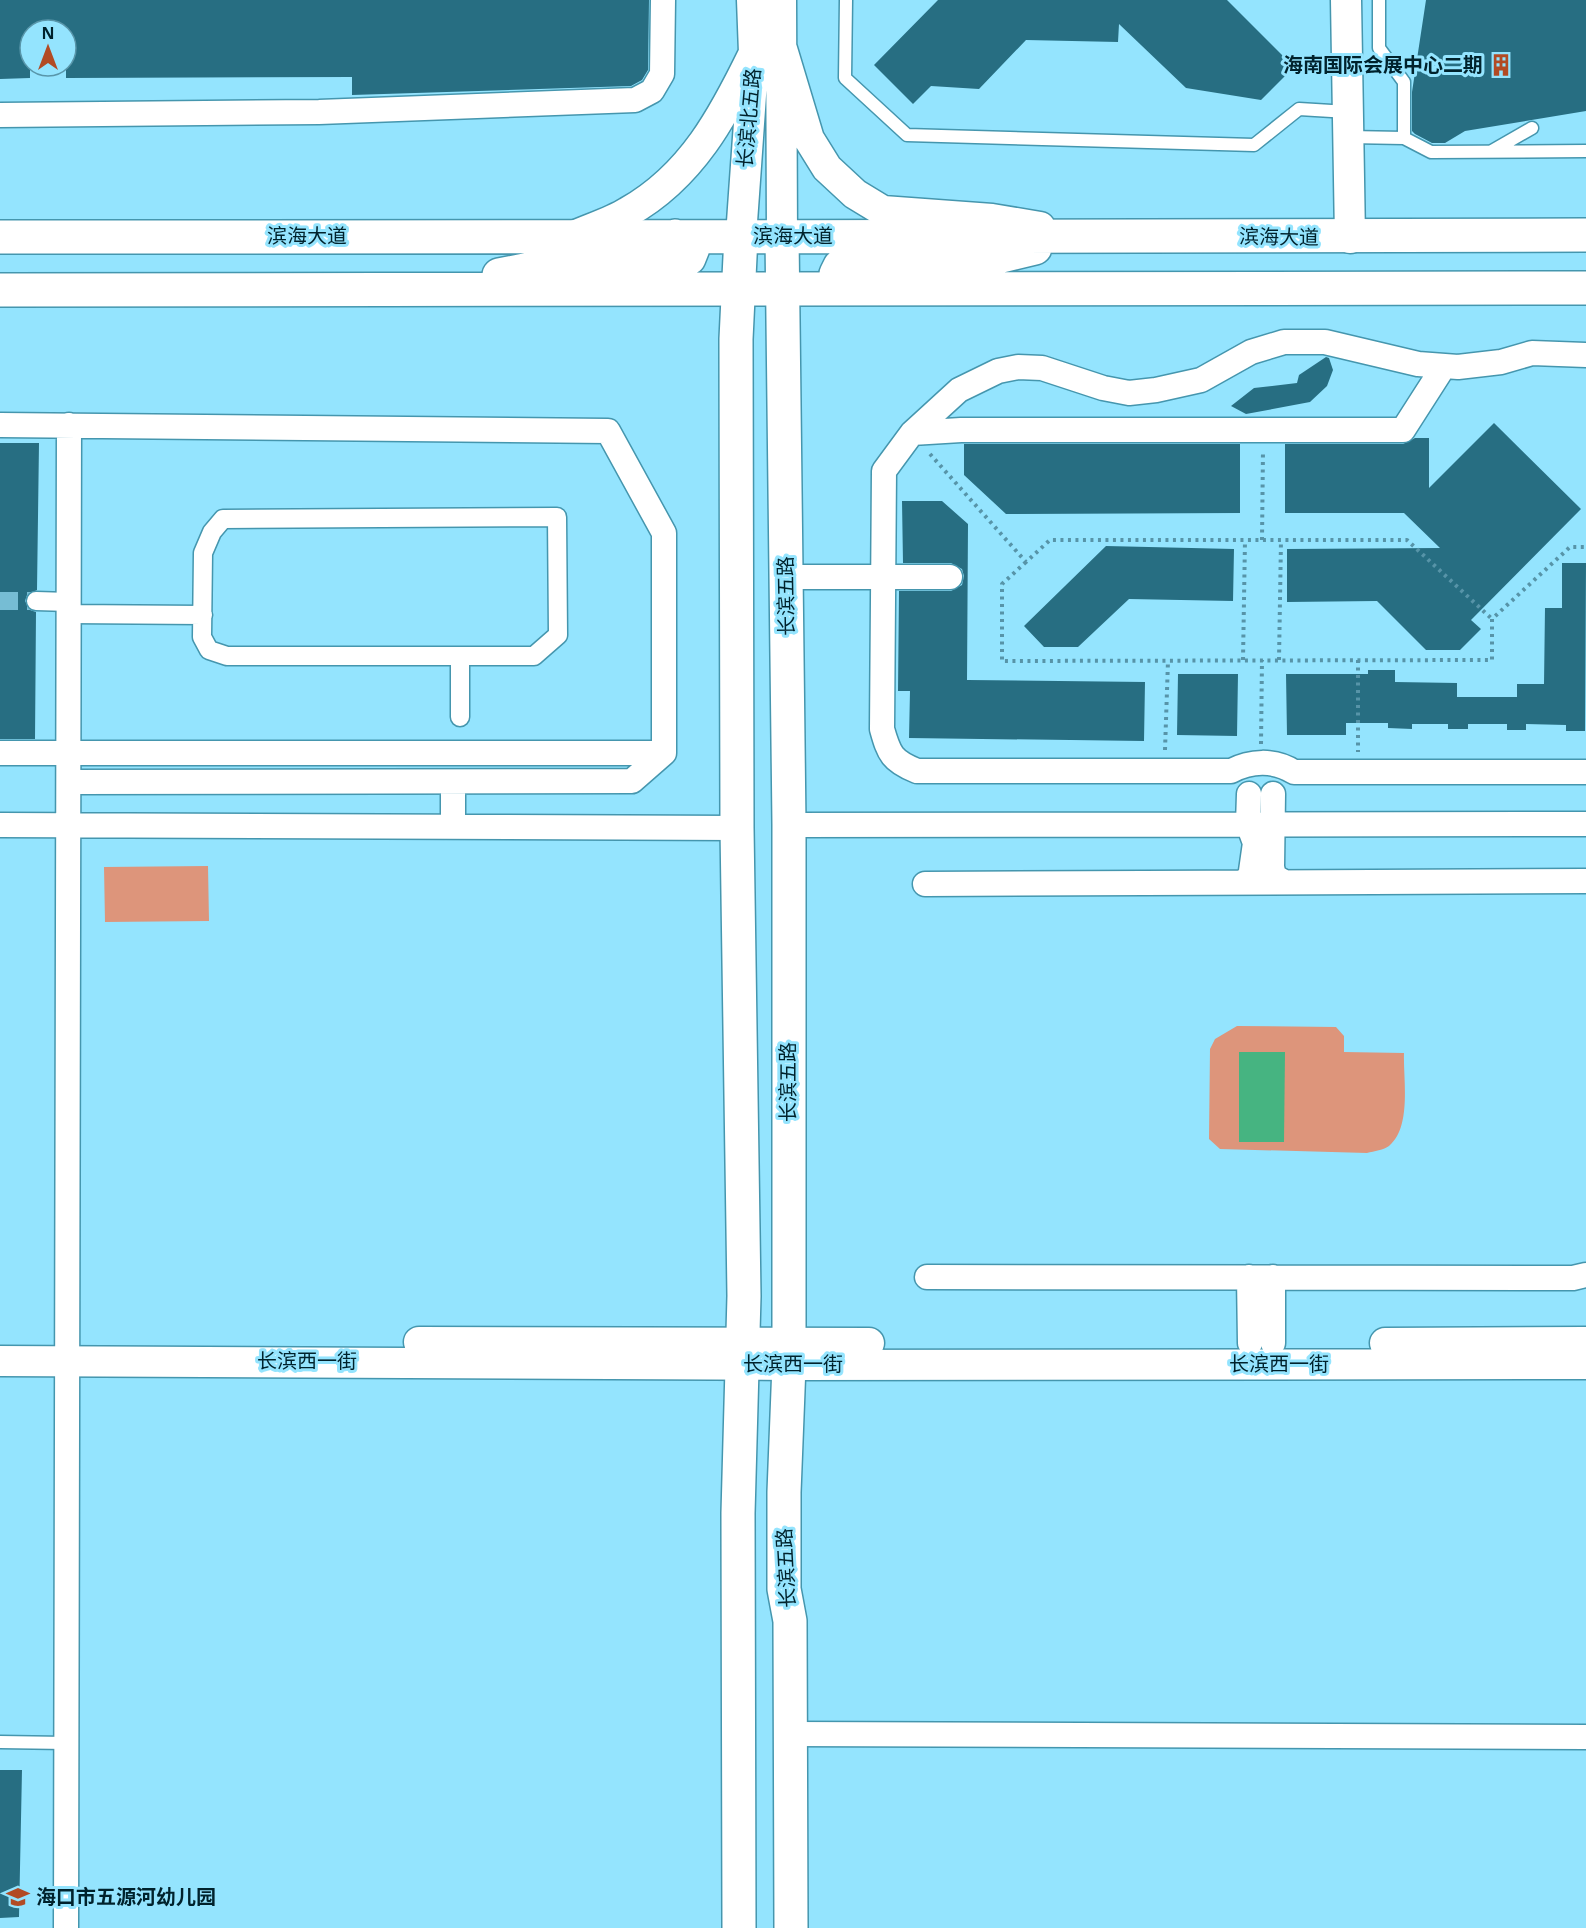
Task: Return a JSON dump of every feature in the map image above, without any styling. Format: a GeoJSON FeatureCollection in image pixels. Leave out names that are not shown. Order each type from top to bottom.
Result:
{"type":"FeatureCollection","features":[{"type":"Feature","properties":{"kind":"main road","name":"滨海大道"},"geometry":{"type":"LineString","coordinates":[[0,237],[1086,235],[1350,238],[1586,235]]}},
{"type":"Feature","properties":{"kind":"main road"},"geometry":{"type":"LineString","coordinates":[[849,289],[836,274],[840,266],[850,261],[981,261],[1086,235]]}},
{"type":"Feature","properties":{"kind":"main road"},"geometry":{"type":"LineString","coordinates":[[426,289],[561,263],[680,263],[689,258],[693,248],[688,241],[675,236]]}},
{"type":"Feature","properties":{"kind":"main road"},"geometry":{"type":"LineString","coordinates":[[739,1928],[738,1525],[743,1353],[737,828],[736,381],[741,236]]}},
{"type":"Feature","properties":{"kind":"main road","name":"长滨五路"},"geometry":{"type":"LineString","coordinates":[[782,236],[789,825],[789,1353],[784,1492],[784,1589],[790,1622],[791,1928]]}},
{"type":"Feature","properties":{"kind":"main road"},"geometry":{"type":"LineString","coordinates":[[0,290],[1586,288]]}},
{"type":"Feature","properties":{"kind":"main road"},"geometry":{"type":"LineString","coordinates":[[736,381],[757,366],[770,372],[782,385]]}},
{"type":"Feature","properties":{"kind":"street"},"geometry":{"type":"LineString","coordinates":[[0,115],[319,112],[635,100],[652,91],[662,74],[663,0]]}},
{"type":"Feature","properties":{"kind":"street","name":"长滨北五路"},"geometry":{"type":"LineString","coordinates":[[752,0],[768,51],[782,236]]}},
{"type":"Feature","properties":{"kind":"street","name":"长滨北五路"},"geometry":{"type":"LineString","coordinates":[[741,236],[768,51],[781,0]]}},
{"type":"Feature","properties":{"kind":"street"},"geometry":{"type":"LineString","coordinates":[[1346,0],[1350,238]]}},
{"type":"Feature","properties":{"kind":"street"},"geometry":{"type":"LineString","coordinates":[[768,51],[809,139],[827,168],[855,194],[883,211],[992,219],[1086,235]]}},
{"type":"Feature","properties":{"kind":"street"},"geometry":{"type":"LineString","coordinates":[[574,236],[629,212],[664,185],[694,156],[768,51]]}},
{"type":"Feature","properties":{"kind":"street"},"geometry":{"type":"LineString","coordinates":[[1586,355],[1532,353],[1501,362],[1444,366],[1418,364],[1325,342],[1284,342],[1251,352],[1201,380],[1129,393],[1103,388],[1042,368],[1018,367],[998,371],[959,390],[912,433],[884,471],[882,729],[888,750],[898,764],[917,771],[1231,771],[1249,764],[1261,763],[1286,767],[1294,772],[1586,772]]}},
{"type":"Feature","properties":{"kind":"street"},"geometry":{"type":"LineString","coordinates":[[912,433],[961,430],[1403,430],[1444,366]]}},
{"type":"Feature","properties":{"kind":"street"},"geometry":{"type":"LineString","coordinates":[[66,1928],[69,424]]}},
{"type":"Feature","properties":{"kind":"street"},"geometry":{"type":"LineString","coordinates":[[0,425],[608,431],[664,533],[664,753],[633,781],[69,782]]}},
{"type":"Feature","properties":{"kind":"street"},"geometry":{"type":"LineString","coordinates":[[557,517],[558,636],[534,656],[460,656],[227,656],[209,650],[202,637],[203,553],[212,532],[223,519],[557,517]]}},
{"type":"Feature","properties":{"kind":"street"},"geometry":{"type":"LineString","coordinates":[[786,577],[950,578]]}},
{"type":"Feature","properties":{"kind":"street"},"geometry":{"type":"LineString","coordinates":[[36,601],[69,608],[203,615]]}},
{"type":"Feature","properties":{"kind":"street"},"geometry":{"type":"LineString","coordinates":[[460,656],[460,717]]}},
{"type":"Feature","properties":{"kind":"street"},"geometry":{"type":"LineString","coordinates":[[0,753],[664,753]]}},
{"type":"Feature","properties":{"kind":"street"},"geometry":{"type":"LineString","coordinates":[[1231,771],[1235,783],[1249,794],[1274,794],[1287,783],[1294,772]]}},
{"type":"Feature","properties":{"kind":"street"},"geometry":{"type":"LineString","coordinates":[[453,782],[453,827]]}},
{"type":"Feature","properties":{"kind":"street"},"geometry":{"type":"LineString","coordinates":[[1242,882],[1250,878],[1255,843],[1248,825],[1249,794]]}},
{"type":"Feature","properties":{"kind":"street"},"geometry":{"type":"LineString","coordinates":[[1274,794],[1272,867],[1274,876],[1284,882]]}},
{"type":"Feature","properties":{"kind":"street"},"geometry":{"type":"LineString","coordinates":[[789,825],[1586,824]]}},
{"type":"Feature","properties":{"kind":"street"},"geometry":{"type":"LineString","coordinates":[[0,825],[737,828]]}},
{"type":"Feature","properties":{"kind":"street"},"geometry":{"type":"LineString","coordinates":[[925,884],[1586,881]]}},
{"type":"Feature","properties":{"kind":"street"},"geometry":{"type":"LineString","coordinates":[[927,1277],[1573,1278],[1586,1275]]}},
{"type":"Feature","properties":{"kind":"street"},"geometry":{"type":"LineString","coordinates":[[1261,1277],[1262,1343]]}},
{"type":"Feature","properties":{"kind":"street","name":"长滨西一街"},"geometry":{"type":"LineString","coordinates":[[0,1342],[66,1351],[789,1353],[1586,1364]]}},
{"type":"Feature","properties":{"kind":"street","name":"长滨西一街"},"geometry":{"type":"LineString","coordinates":[[789,1353],[1262,1343],[1586,1342]]}},
{"type":"Feature","properties":{"kind":"street","name":"长滨西一街"},"geometry":{"type":"LineString","coordinates":[[0,1361],[66,1351]]}},
{"type":"Feature","properties":{"kind":"street"},"geometry":{"type":"LineString","coordinates":[[790,1734],[1586,1737]]}},
{"type":"Feature","properties":{"kind":"lane"},"geometry":{"type":"LineString","coordinates":[[846,0],[845,78],[907,135],[1254,145],[1299,110],[1404,138],[1431,152],[1586,151]]}},
{"type":"Feature","properties":{"kind":"lane"},"geometry":{"type":"LineString","coordinates":[[1378,0],[1380,48],[1404,82],[1404,138]]}},
{"type":"Feature","properties":{"kind":"lane"},"geometry":{"type":"LineString","coordinates":[[1491,152],[1533,128]]}},
{"type":"Feature","properties":{"kind":"lane"},"geometry":{"type":"LineString","coordinates":[[0,1742],[66,1743]]}},
{"type":"Feature","properties":{"kind":"path"},"geometry":{"type":"LineString","coordinates":[[1262,540],[1263,430]]}},
{"type":"Feature","properties":{"kind":"path"},"geometry":{"type":"LineString","coordinates":[[912,433],[1026,562]]}},
{"type":"Feature","properties":{"kind":"path"},"geometry":{"type":"LineString","coordinates":[[1050,540],[1262,540],[1407,540],[1492,619],[1492,660],[1002,661],[1002,584],[1050,540]]}},
{"type":"Feature","properties":{"kind":"path"},"geometry":{"type":"LineString","coordinates":[[1243,660],[1245,540]]}},
{"type":"Feature","properties":{"kind":"path"},"geometry":{"type":"LineString","coordinates":[[1279,660],[1281,540]]}},
{"type":"Feature","properties":{"kind":"path"},"geometry":{"type":"LineString","coordinates":[[1492,619],[1570,547],[1586,548]]}},
{"type":"Feature","properties":{"kind":"path"},"geometry":{"type":"LineString","coordinates":[[1261,763],[1262,660]]}},
{"type":"Feature","properties":{"kind":"path"},"geometry":{"type":"LineString","coordinates":[[1358,660],[1358,772]]}},
{"type":"Feature","properties":{"kind":"path"},"geometry":{"type":"LineString","coordinates":[[1165,771],[1168,661]]}},
{"type":"Feature","properties":{"kind":"shaded area"},"geometry":{"type":"Polygon","coordinates":[[[208,866],[209,921],[105,922],[104,867],[208,866]]]}},
{"type":"Feature","properties":{"kind":"shaded area"},"geometry":{"type":"Polygon","coordinates":[[[1237,1026],[1336,1027],[1344,1036],[1344,1052],[1404,1053],[1404,1115],[1396,1138],[1389,1146],[1367,1153],[1220,1149],[1209,1139],[1210,1049],[1215,1039],[1237,1026]]]}},
{"type":"Feature","properties":{"kind":"shaded area"},"geometry":{"type":"Polygon","coordinates":[[[1239,1052],[1285,1052],[1284,1142],[1239,1142],[1239,1052]]]}},
{"type":"Feature","properties":{"kind":"building"},"geometry":{"type":"Polygon","coordinates":[[[0,0],[649,0],[648,70],[642,80],[631,86],[352,95],[352,77],[78,78],[78,18],[18,18],[18,78],[30,78],[0,79],[0,0]]]}},
{"type":"Feature","properties":{"kind":"building"},"geometry":{"type":"Polygon","coordinates":[[[938,0],[1227,0],[1294,67],[1261,100],[1186,88],[1119,24],[1118,42],[1026,40],[979,89],[931,86],[913,104],[874,65],[938,0]]]}},
{"type":"Feature","properties":{"kind":"building","name":"海南国际会展中心二期"},"geometry":{"type":"Polygon","coordinates":[[[1426,0],[1586,0],[1586,111],[1465,131],[1445,143],[1432,143],[1415,134],[1412,131],[1412,92],[1426,0]]]}},
{"type":"Feature","properties":{"kind":"building"},"geometry":{"type":"Polygon","coordinates":[[[1326,357],[1329,358],[1333,370],[1327,386],[1310,402],[1246,414],[1231,406],[1254,388],[1297,383],[1299,375],[1326,357]]]}},
{"type":"Feature","properties":{"kind":"building"},"geometry":{"type":"Polygon","coordinates":[[[1494,423],[1581,509],[1471,620],[1481,629],[1460,650],[1426,650],[1377,601],[1287,602],[1287,549],[1440,548],[1404,513],[1285,513],[1285,444],[1403,444],[1415,438],[1429,438],[1429,488],[1494,423]]]}},
{"type":"Feature","properties":{"kind":"building"},"geometry":{"type":"Polygon","coordinates":[[[0,443],[39,443],[37,590],[27,595],[25,601],[30,610],[36,612],[35,739],[0,739],[0,443]]]}},
{"type":"Feature","properties":{"kind":"building"},"geometry":{"type":"Polygon","coordinates":[[[964,444],[1240,444],[1240,513],[1006,514],[964,475],[964,444]]]}},
{"type":"Feature","properties":{"kind":"building"},"geometry":{"type":"Polygon","coordinates":[[[902,501],[942,501],[968,524],[967,680],[1145,682],[1144,741],[909,738],[910,691],[898,691],[899,591],[951,591],[962,585],[964,576],[962,569],[951,563],[903,563],[902,501]]]}},
{"type":"Feature","properties":{"kind":"building"},"geometry":{"type":"Polygon","coordinates":[[[1106,546],[1234,549],[1233,601],[1129,599],[1078,647],[1044,647],[1024,626],[1106,546]]]}},
{"type":"Feature","properties":{"kind":"building"},"geometry":{"type":"Polygon","coordinates":[[[1562,563],[1586,563],[1585,731],[1566,731],[1566,725],[1526,724],[1526,730],[1507,730],[1507,724],[1468,724],[1468,729],[1448,729],[1448,724],[1412,724],[1412,729],[1388,728],[1388,723],[1346,723],[1346,735],[1287,735],[1286,674],[1368,674],[1368,670],[1395,670],[1395,682],[1457,683],[1457,697],[1517,697],[1517,684],[1544,684],[1545,608],[1562,608],[1562,563]]]}},
{"type":"Feature","properties":{"kind":"building"},"geometry":{"type":"Polygon","coordinates":[[[1178,674],[1238,674],[1237,736],[1177,735],[1178,674]]]}},
{"type":"Feature","properties":{"kind":"building"},"geometry":{"type":"Polygon","coordinates":[[[0,1770],[22,1770],[19,1917],[0,1918],[0,1770]]]}},
{"type":"Feature","properties":{"kind":"tunnel"},"geometry":{"type":"LineString","coordinates":[[0,601],[36,601]]}},
{"type":"Feature","properties":{"kind":"place","name":"海南国际会展中心二期"},"geometry":{"type":"Point","coordinates":[1501,65]}},
{"type":"Feature","properties":{"kind":"place","name":"海口市五源河幼儿园"},"geometry":{"type":"Point","coordinates":[18,1897]}}]}
